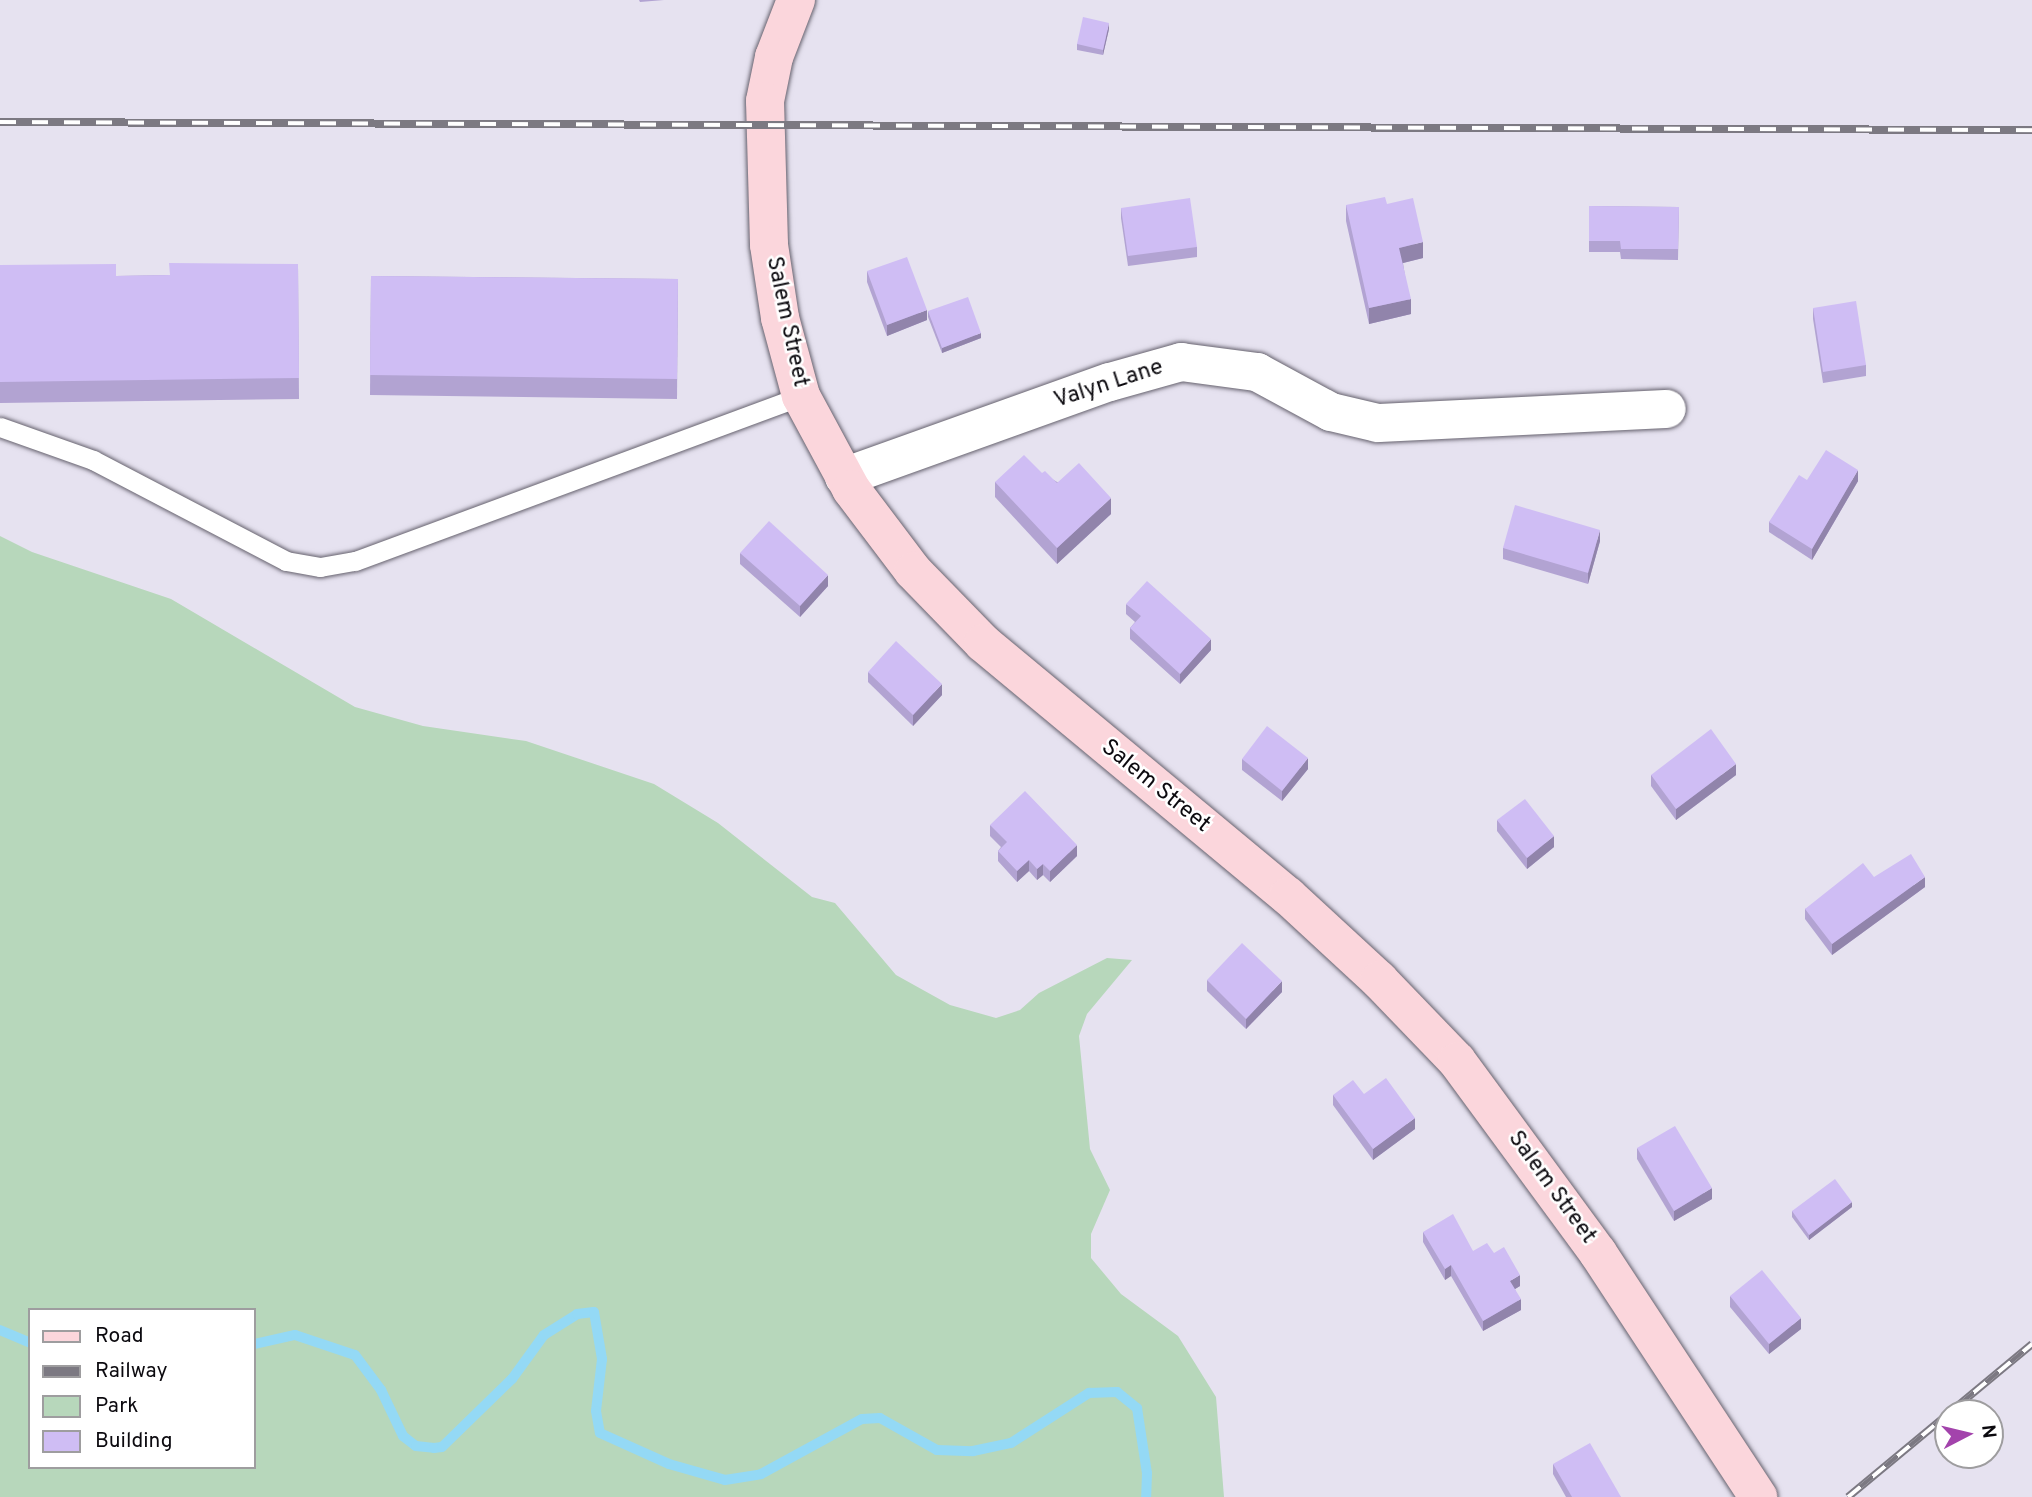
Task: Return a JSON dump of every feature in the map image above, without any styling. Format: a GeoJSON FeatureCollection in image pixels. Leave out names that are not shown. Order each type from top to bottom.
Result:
{"type":"FeatureCollection","features":[{"type":"Feature","properties":{"kind":"street","name":"Salem Street"},"geometry":{"type":"LineString","coordinates":[[796,0],[767,84],[763,125],[769,245],[780,318],[801,396],[844,477],[913,571],[983,643],[1288,896],[1379,980],[1457,1062],[1598,1253],[1758,1497]]}},
{"type":"Feature","properties":{"kind":"street","name":"Valyn Lane"},"geometry":{"type":"LineString","coordinates":[[844,477],[1110,382],[1181,362],[1258,372],[1331,412],[1378,423],[1667,409]]}},
{"type":"Feature","properties":{"kind":"lane"},"geometry":{"type":"LineString","coordinates":[[0,427],[93,460],[286,561],[320,567],[355,561],[801,396]]}},
{"type":"Feature","properties":{"kind":"green space"},"geometry":{"type":"Polygon","coordinates":[[[0,536],[32,552],[171,599],[355,707],[423,726],[526,741],[654,784],[718,823],[812,897],[835,903],[896,975],[950,1005],[996,1018],[1020,1010],[1039,993],[1107,958],[1132,960],[1087,1014],[1079,1036],[1090,1149],[1110,1190],[1091,1234],[1091,1258],[1121,1294],[1178,1336],[1216,1397],[1224,1497],[0,1497],[0,536]]]}},
{"type":"Feature","properties":{"kind":"building"},"geometry":{"type":"Polygon","coordinates":[[[1083,17],[1109,23],[1103,50],[1077,44],[1083,17]]]}},
{"type":"Feature","properties":{"kind":"building"},"geometry":{"type":"Polygon","coordinates":[[[1385,197],[1387,204],[1413,198],[1423,242],[1399,248],[1411,299],[1369,308],[1346,205],[1385,197]]]}},
{"type":"Feature","properties":{"kind":"building"},"geometry":{"type":"Polygon","coordinates":[[[1190,198],[1197,247],[1128,256],[1121,208],[1190,198]]]}},
{"type":"Feature","properties":{"kind":"building"},"geometry":{"type":"Polygon","coordinates":[[[1589,206],[1679,207],[1678,249],[1621,249],[1620,241],[1589,241],[1589,206]]]}},
{"type":"Feature","properties":{"kind":"building"},"geometry":{"type":"Polygon","coordinates":[[[907,257],[927,310],[887,325],[867,271],[907,257]]]}},
{"type":"Feature","properties":{"kind":"building"},"geometry":{"type":"Polygon","coordinates":[[[169,263],[298,264],[299,378],[0,382],[0,265],[116,264],[116,276],[170,275],[169,263]]]}},
{"type":"Feature","properties":{"kind":"building"},"geometry":{"type":"Polygon","coordinates":[[[371,276],[678,279],[677,379],[370,375],[371,276]]]}},
{"type":"Feature","properties":{"kind":"building"},"geometry":{"type":"Polygon","coordinates":[[[968,297],[981,333],[942,348],[928,311],[968,297]]]}},
{"type":"Feature","properties":{"kind":"building"},"geometry":{"type":"Polygon","coordinates":[[[1856,301],[1866,365],[1823,372],[1813,308],[1856,301]]]}},
{"type":"Feature","properties":{"kind":"building"},"geometry":{"type":"Polygon","coordinates":[[[1826,450],[1858,470],[1812,549],[1769,522],[1799,475],[1807,480],[1826,450]]]}},
{"type":"Feature","properties":{"kind":"building"},"geometry":{"type":"Polygon","coordinates":[[[1024,455],[1057,483],[1079,463],[1111,498],[1057,548],[995,482],[1024,455]]]}},
{"type":"Feature","properties":{"kind":"building"},"geometry":{"type":"Polygon","coordinates":[[[1515,505],[1600,530],[1588,573],[1503,548],[1515,505]]]}},
{"type":"Feature","properties":{"kind":"building"},"geometry":{"type":"Polygon","coordinates":[[[769,521],[828,575],[800,606],[740,553],[769,521]]]}},
{"type":"Feature","properties":{"kind":"building"},"geometry":{"type":"Polygon","coordinates":[[[1147,581],[1211,639],[1180,674],[1130,628],[1141,616],[1126,604],[1147,581]]]}},
{"type":"Feature","properties":{"kind":"building"},"geometry":{"type":"Polygon","coordinates":[[[896,641],[942,684],[913,715],[868,672],[896,641]]]}},
{"type":"Feature","properties":{"kind":"building"},"geometry":{"type":"Polygon","coordinates":[[[1267,726],[1308,758],[1282,791],[1242,759],[1267,726]]]}},
{"type":"Feature","properties":{"kind":"building"},"geometry":{"type":"Polygon","coordinates":[[[1711,729],[1736,764],[1676,809],[1651,775],[1711,729]]]}},
{"type":"Feature","properties":{"kind":"building"},"geometry":{"type":"Polygon","coordinates":[[[1025,791],[1077,845],[1050,871],[1043,864],[1037,869],[1029,860],[1017,871],[998,851],[1007,842],[990,825],[1025,791]]]}},
{"type":"Feature","properties":{"kind":"building"},"geometry":{"type":"Polygon","coordinates":[[[1525,799],[1554,836],[1527,858],[1497,820],[1525,799]]]}},
{"type":"Feature","properties":{"kind":"building"},"geometry":{"type":"Polygon","coordinates":[[[1911,854],[1925,877],[1832,944],[1805,909],[1863,863],[1874,877],[1911,854]]]}},
{"type":"Feature","properties":{"kind":"building"},"geometry":{"type":"Polygon","coordinates":[[[1242,943],[1282,981],[1246,1019],[1207,980],[1242,943]]]}},
{"type":"Feature","properties":{"kind":"building"},"geometry":{"type":"Polygon","coordinates":[[[1386,1078],[1415,1118],[1373,1149],[1333,1095],[1353,1080],[1364,1094],[1386,1078]]]}},
{"type":"Feature","properties":{"kind":"building"},"geometry":{"type":"Polygon","coordinates":[[[1675,1126],[1712,1188],[1674,1211],[1637,1148],[1675,1126]]]}},
{"type":"Feature","properties":{"kind":"building"},"geometry":{"type":"Polygon","coordinates":[[[1835,1179],[1852,1202],[1809,1235],[1792,1211],[1835,1179]]]}},
{"type":"Feature","properties":{"kind":"building"},"geometry":{"type":"Polygon","coordinates":[[[1453,1214],[1473,1251],[1487,1243],[1494,1253],[1504,1247],[1520,1275],[1510,1281],[1521,1299],[1483,1321],[1451,1265],[1445,1269],[1423,1232],[1453,1214]]]}},
{"type":"Feature","properties":{"kind":"building"},"geometry":{"type":"Polygon","coordinates":[[[1762,1270],[1801,1318],[1769,1344],[1730,1296],[1762,1270]]]}},
{"type":"Feature","properties":{"kind":"building"},"geometry":{"type":"Polygon","coordinates":[[[1590,1443],[1621,1497],[1572,1497],[1553,1464],[1590,1443]]]}},
{"type":"Feature","properties":{"kind":"waterway"},"geometry":{"type":"LineString","coordinates":[[256,1344],[295,1335],[355,1355],[381,1390],[403,1436],[416,1446],[434,1448],[442,1447],[512,1379],[544,1335],[577,1314],[594,1312],[602,1359],[596,1411],[600,1433],[669,1464],[725,1480],[761,1474],[862,1419],[880,1418],[937,1450],[973,1451],[1011,1443],[1089,1393],[1117,1392],[1137,1408],[1147,1473],[1146,1497]]}},
{"type":"Feature","properties":{"kind":"waterway"},"geometry":{"type":"LineString","coordinates":[[0,1330],[28,1342]]}},
{"type":"Feature","properties":{"kind":"railway"},"geometry":{"type":"LineString","coordinates":[[0,122],[2032,130]]}},
{"type":"Feature","properties":{"kind":"railway"},"geometry":{"type":"LineString","coordinates":[[1966,1399],[2032,1344]]}},
{"type":"Feature","properties":{"kind":"railway"},"geometry":{"type":"LineString","coordinates":[[1848,1497],[1934,1426]]}}]}
